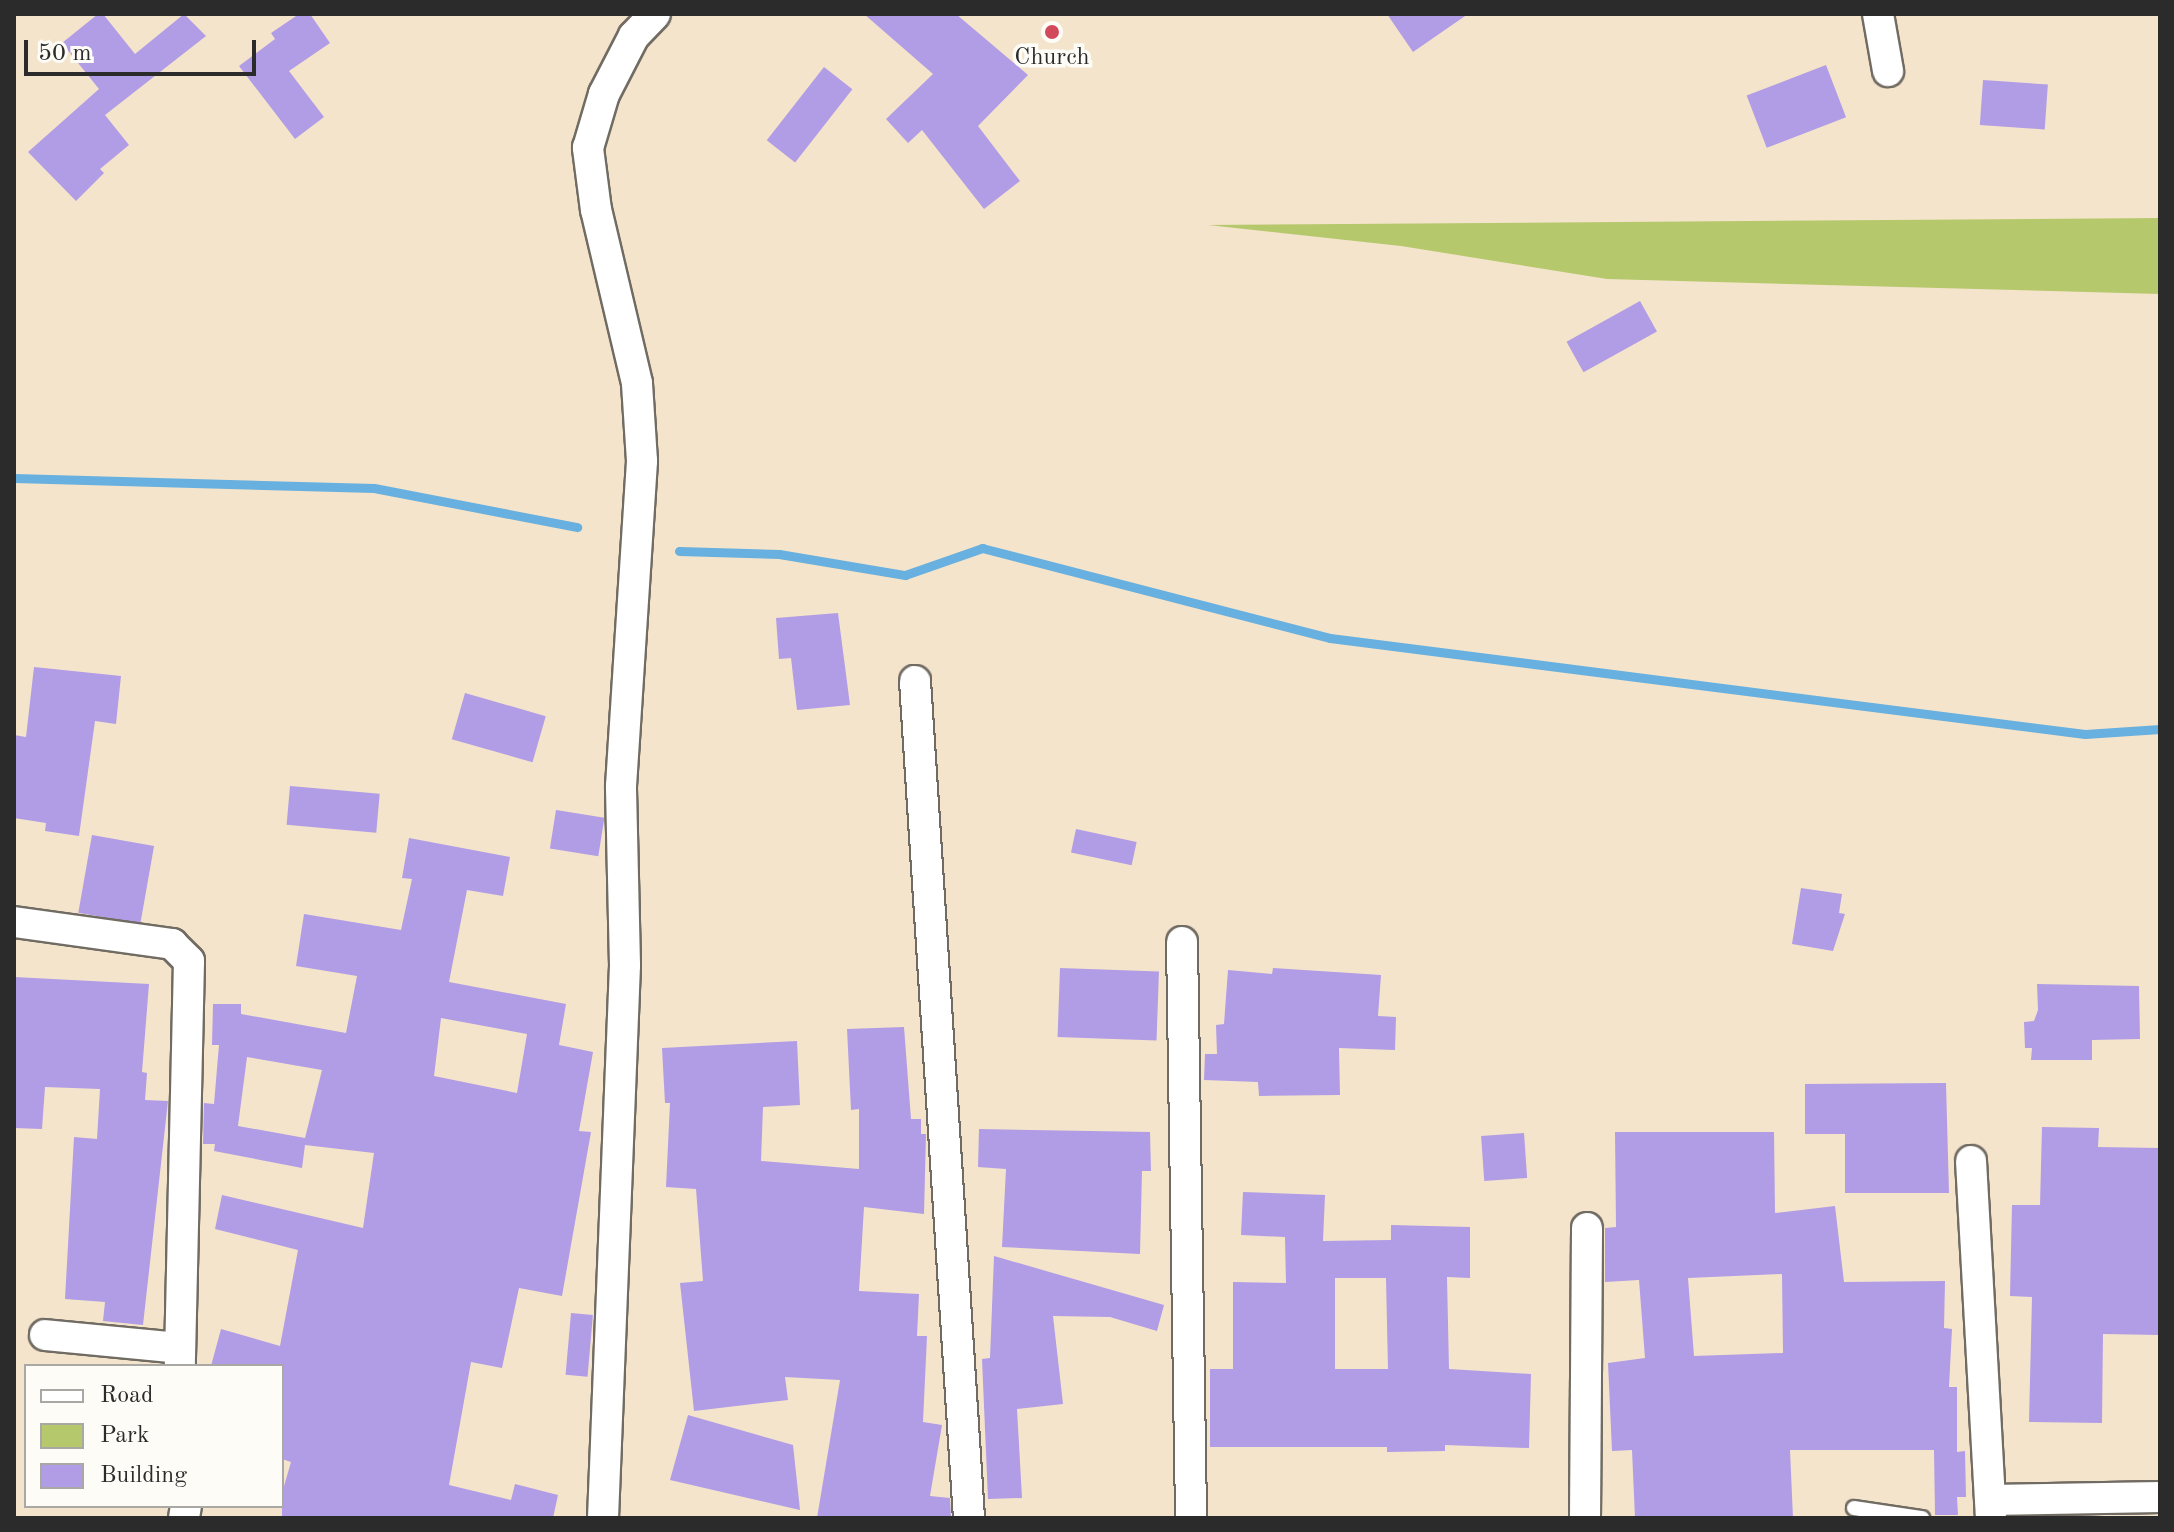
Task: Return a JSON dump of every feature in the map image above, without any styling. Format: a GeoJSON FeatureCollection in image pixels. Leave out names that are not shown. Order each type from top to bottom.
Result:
{"type":"FeatureCollection","features":[{"type":"Feature","properties":{"kind":"street"},"geometry":{"type":"LineString","coordinates":[[603,1518],[625,965],[621,786],[642,461],[637,383],[596,210],[588,148],[604,94],[634,36],[655,14]]}},
{"type":"Feature","properties":{"kind":"street"},"geometry":{"type":"LineString","coordinates":[[1878,14],[1888,71]]}},
{"type":"Feature","properties":{"kind":"street"},"geometry":{"type":"LineString","coordinates":[[915,681],[969,1518]]}},
{"type":"Feature","properties":{"kind":"street"},"geometry":{"type":"LineString","coordinates":[[14,922],[172,944],[189,961],[179,1357],[45,1335]]}},
{"type":"Feature","properties":{"kind":"street"},"geometry":{"type":"LineString","coordinates":[[1182,942],[1191,1518]]}},
{"type":"Feature","properties":{"kind":"street"},"geometry":{"type":"LineString","coordinates":[[1971,1161],[1991,1509],[2160,1497]]}},
{"type":"Feature","properties":{"kind":"street"},"geometry":{"type":"LineString","coordinates":[[1585,1518],[1587,1228]]}},
{"type":"Feature","properties":{"kind":"lane"},"geometry":{"type":"LineString","coordinates":[[1854,1508],[1922,1518]]}},
{"type":"Feature","properties":{"kind":"green space"},"geometry":{"type":"Polygon","coordinates":[[[2160,218],[2160,294],[1607,279],[1401,246],[1208,225],[2160,218]]]}},
{"type":"Feature","properties":{"kind":"building"},"geometry":{"type":"Polygon","coordinates":[[[98,14],[103,14],[135,54],[184,14],[206,36],[105,115],[129,145],[100,169],[104,173],[76,201],[28,152],[99,89],[62,43],[98,14]]]}},
{"type":"Feature","properties":{"kind":"building"},"geometry":{"type":"Polygon","coordinates":[[[299,14],[310,14],[330,43],[289,71],[324,117],[295,139],[239,66],[275,39],[271,33],[299,14]]]}},
{"type":"Feature","properties":{"kind":"building"},"geometry":{"type":"Polygon","coordinates":[[[864,14],[956,14],[1028,75],[978,126],[1020,181],[984,209],[922,130],[908,143],[886,119],[933,74],[864,14]]]}},
{"type":"Feature","properties":{"kind":"building"},"geometry":{"type":"Polygon","coordinates":[[[1387,14],[1468,14],[1413,52],[1387,14]]]}},
{"type":"Feature","properties":{"kind":"building"},"geometry":{"type":"Polygon","coordinates":[[[1826,65],[1846,117],[1767,148],[1747,95],[1826,65]]]}},
{"type":"Feature","properties":{"kind":"building"},"geometry":{"type":"Polygon","coordinates":[[[824,67],[852,89],[795,162],[767,140],[824,67]]]}},
{"type":"Feature","properties":{"kind":"building"},"geometry":{"type":"Polygon","coordinates":[[[1983,80],[2048,85],[2045,129],[1980,125],[1983,80]]]}},
{"type":"Feature","properties":{"kind":"building"},"geometry":{"type":"Polygon","coordinates":[[[1640,301],[1657,332],[1584,372],[1567,342],[1640,301]]]}},
{"type":"Feature","properties":{"kind":"building"},"geometry":{"type":"Polygon","coordinates":[[[838,613],[850,705],[797,710],[791,658],[779,659],[776,618],[838,613]]]}},
{"type":"Feature","properties":{"kind":"building"},"geometry":{"type":"Polygon","coordinates":[[[34,667],[121,676],[116,724],[95,721],[79,836],[45,831],[46,823],[14,818],[14,735],[26,737],[34,667]]]}},
{"type":"Feature","properties":{"kind":"building"},"geometry":{"type":"Polygon","coordinates":[[[465,693],[546,716],[533,762],[452,739],[465,693]]]}},
{"type":"Feature","properties":{"kind":"building"},"geometry":{"type":"Polygon","coordinates":[[[290,786],[380,794],[376,833],[287,825],[290,786]]]}},
{"type":"Feature","properties":{"kind":"building"},"geometry":{"type":"Polygon","coordinates":[[[556,810],[604,818],[598,856],[550,849],[556,810]]]}},
{"type":"Feature","properties":{"kind":"building"},"geometry":{"type":"Polygon","coordinates":[[[1076,829],[1137,842],[1132,865],[1071,852],[1076,829]]]}},
{"type":"Feature","properties":{"kind":"building"},"geometry":{"type":"Polygon","coordinates":[[[92,835],[154,846],[140,924],[78,913],[92,835]]]}},
{"type":"Feature","properties":{"kind":"building"},"geometry":{"type":"Polygon","coordinates":[[[409,838],[510,857],[503,896],[467,890],[449,982],[566,1004],[559,1045],[593,1052],[579,1131],[591,1132],[562,1296],[519,1288],[502,1368],[471,1362],[449,1485],[511,1500],[515,1484],[558,1495],[553,1518],[282,1518],[284,1486],[291,1462],[284,1460],[284,1364],[212,1364],[221,1329],[280,1346],[298,1250],[215,1229],[222,1195],[363,1228],[374,1153],[305,1145],[302,1168],[214,1151],[215,1144],[203,1144],[204,1103],[214,1104],[219,1045],[212,1045],[213,1004],[241,1004],[241,1014],[346,1033],[357,976],[296,966],[304,914],[401,930],[412,879],[402,878],[409,838]],[[441,1018],[434,1076],[517,1093],[527,1034],[441,1018]],[[247,1057],[238,1126],[305,1138],[322,1070],[247,1057]]]}},
{"type":"Feature","properties":{"kind":"building"},"geometry":{"type":"Polygon","coordinates":[[[1801,888],[1842,894],[1839,913],[1845,914],[1833,951],[1792,944],[1801,888]]]}},
{"type":"Feature","properties":{"kind":"building"},"geometry":{"type":"Polygon","coordinates":[[[1060,968],[1159,971],[1157,1040],[1058,1037],[1060,968]]]}},
{"type":"Feature","properties":{"kind":"building"},"geometry":{"type":"Polygon","coordinates":[[[1273,968],[1381,975],[1378,1016],[1396,1017],[1395,1050],[1339,1048],[1340,1095],[1259,1096],[1258,1082],[1204,1080],[1205,1054],[1217,1054],[1216,1025],[1224,1024],[1228,970],[1272,974],[1273,968]]]}},
{"type":"Feature","properties":{"kind":"building"},"geometry":{"type":"Polygon","coordinates":[[[14,977],[149,984],[142,1072],[147,1073],[145,1100],[168,1101],[143,1325],[103,1321],[105,1302],[65,1299],[74,1137],[97,1139],[100,1089],[45,1087],[42,1129],[14,1128],[14,977]]]}},
{"type":"Feature","properties":{"kind":"building"},"geometry":{"type":"Polygon","coordinates":[[[2037,984],[2139,986],[2140,1039],[2092,1040],[2092,1060],[2031,1060],[2032,1048],[2025,1048],[2024,1022],[2034,1021],[2038,1010],[2037,984]]]}},
{"type":"Feature","properties":{"kind":"building"},"geometry":{"type":"Polygon","coordinates":[[[904,1027],[911,1119],[921,1119],[921,1134],[926,1134],[924,1214],[864,1207],[859,1291],[919,1294],[917,1336],[927,1336],[923,1422],[942,1425],[930,1496],[950,1498],[951,1518],[817,1518],[840,1380],[785,1377],[788,1400],[694,1411],[680,1283],[703,1281],[696,1189],[666,1187],[670,1103],[665,1103],[662,1048],[797,1041],[800,1105],[763,1107],[761,1161],[859,1169],[859,1109],[851,1110],[847,1029],[904,1027]]]}},
{"type":"Feature","properties":{"kind":"building"},"geometry":{"type":"Polygon","coordinates":[[[1946,1083],[1949,1193],[1845,1193],[1845,1134],[1805,1134],[1805,1084],[1946,1083]]]}},
{"type":"Feature","properties":{"kind":"building"},"geometry":{"type":"Polygon","coordinates":[[[2042,1127],[2099,1128],[2098,1147],[2159,1148],[2160,1335],[2103,1334],[2102,1423],[2029,1422],[2032,1297],[2010,1296],[2012,1205],[2040,1205],[2042,1127]]]}},
{"type":"Feature","properties":{"kind":"building"},"geometry":{"type":"Polygon","coordinates":[[[979,1129],[1150,1132],[1151,1171],[1142,1171],[1140,1254],[1002,1247],[1006,1169],[978,1167],[979,1129]]]}},
{"type":"Feature","properties":{"kind":"building"},"geometry":{"type":"Polygon","coordinates":[[[1615,1132],[1774,1132],[1775,1213],[1835,1206],[1844,1282],[1945,1281],[1944,1328],[1952,1329],[1949,1387],[1957,1387],[1957,1452],[1965,1451],[1966,1497],[1957,1497],[1958,1515],[1935,1515],[1934,1450],[1790,1450],[1793,1518],[1635,1518],[1632,1450],[1612,1451],[1608,1363],[1645,1358],[1639,1280],[1605,1282],[1605,1228],[1616,1227],[1615,1132]],[[1782,1274],[1688,1278],[1694,1356],[1783,1353],[1782,1274]]]}},
{"type":"Feature","properties":{"kind":"building"},"geometry":{"type":"Polygon","coordinates":[[[1524,1133],[1527,1178],[1484,1181],[1481,1136],[1524,1133]]]}},
{"type":"Feature","properties":{"kind":"building"},"geometry":{"type":"Polygon","coordinates":[[[1243,1192],[1325,1195],[1323,1241],[1391,1240],[1391,1225],[1470,1227],[1470,1278],[1447,1277],[1449,1369],[1531,1374],[1529,1448],[1445,1445],[1445,1451],[1387,1452],[1387,1447],[1210,1447],[1210,1369],[1233,1369],[1233,1282],[1286,1283],[1285,1237],[1241,1235],[1243,1192]],[[1335,1278],[1335,1369],[1388,1369],[1386,1278],[1335,1278]]]}},
{"type":"Feature","properties":{"kind":"building"},"geometry":{"type":"Polygon","coordinates":[[[994,1256],[1164,1305],[1157,1331],[1110,1317],[1053,1316],[1063,1404],[1017,1409],[1022,1498],[988,1499],[982,1359],[990,1358],[994,1256]]]}},
{"type":"Feature","properties":{"kind":"building"},"geometry":{"type":"Polygon","coordinates":[[[571,1313],[593,1315],[588,1377],[566,1375],[571,1313]]]}},
{"type":"Feature","properties":{"kind":"building"},"geometry":{"type":"Polygon","coordinates":[[[688,1415],[793,1445],[800,1510],[670,1480],[688,1415]]]}},
{"type":"Feature","properties":{"kind":"waterway"},"geometry":{"type":"LineString","coordinates":[[14,478],[374,488],[577,527]]}},
{"type":"Feature","properties":{"kind":"waterway"},"geometry":{"type":"LineString","coordinates":[[679,551],[779,554],[905,575],[982,548],[1330,638],[2085,734],[2160,729]]}},
{"type":"Feature","properties":{"kind":"place","name":"Church"},"geometry":{"type":"Point","coordinates":[1052,32]}}]}
